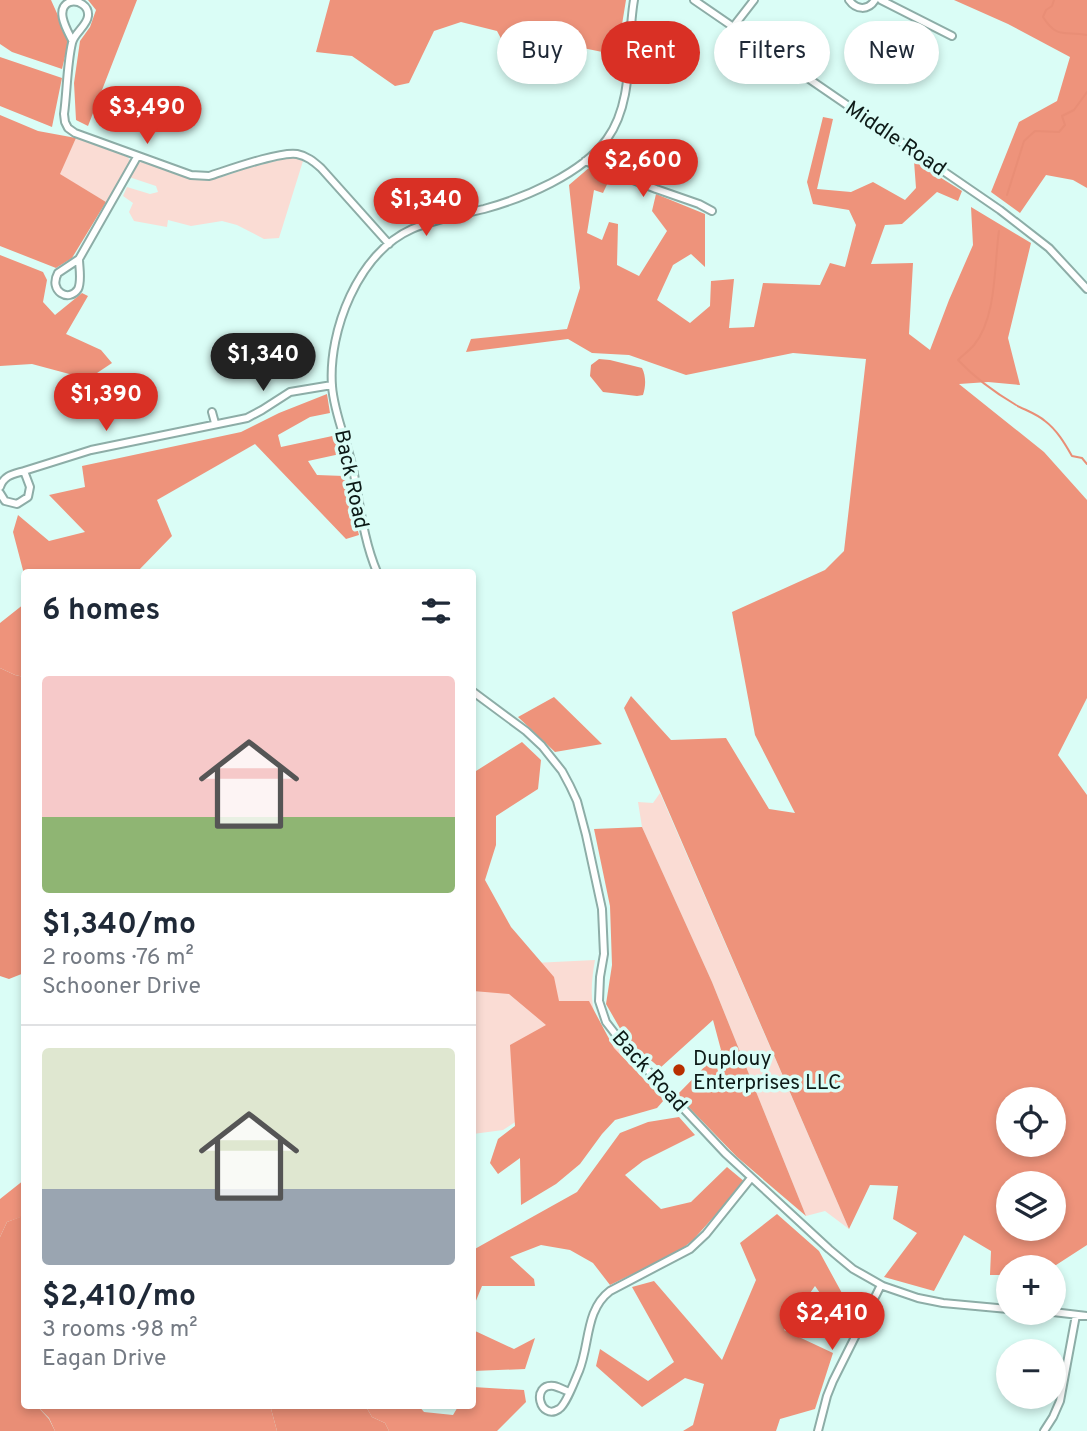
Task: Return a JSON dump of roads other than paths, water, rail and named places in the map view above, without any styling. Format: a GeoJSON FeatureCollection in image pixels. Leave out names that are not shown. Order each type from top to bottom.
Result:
{"type":"FeatureCollection","features":[{"type":"Feature","properties":{"kind":"street","name":"Back Road"},"geometry":{"type":"LineString","coordinates":[[376,569],[365,535],[352,464],[332,385],[335,348],[350,297],[363,272],[399,236],[420,226],[498,205],[534,191],[585,161],[607,139],[623,105],[634,0]]}},
{"type":"Feature","properties":{"kind":"street","name":"Middle Road"},"geometry":{"type":"LineString","coordinates":[[694,0],[724,21]]}},
{"type":"Feature","properties":{"kind":"street"},"geometry":{"type":"LineString","coordinates":[[738,21],[754,0]]}},
{"type":"Feature","properties":{"kind":"street"},"geometry":{"type":"LineString","coordinates":[[849,0],[856,7],[863,8],[872,5],[875,0]]}},
{"type":"Feature","properties":{"kind":"street"},"geometry":{"type":"LineString","coordinates":[[881,0],[952,36]]}},
{"type":"Feature","properties":{"kind":"street"},"geometry":{"type":"LineString","coordinates":[[72,40],[88,18],[88,9],[78,1],[66,4],[62,12],[72,40],[64,114],[68,128],[75,133],[199,177],[295,153],[309,158],[321,168],[389,244]]}},
{"type":"Feature","properties":{"kind":"street","name":"Middle Road"},"geometry":{"type":"LineString","coordinates":[[816,84],[1000,210],[1043,243],[1087,289]]}},
{"type":"Feature","properties":{"kind":"street"},"geometry":{"type":"LineString","coordinates":[[79,259],[80,282],[77,289],[71,294],[62,294],[54,285],[55,277],[79,259],[137,156]]}},
{"type":"Feature","properties":{"kind":"street"},"geometry":{"type":"LineString","coordinates":[[585,161],[712,211]]}},
{"type":"Feature","properties":{"kind":"street"},"geometry":{"type":"LineString","coordinates":[[0,487],[7,477],[91,450],[254,415],[290,392],[332,385]]}},
{"type":"Feature","properties":{"kind":"street"},"geometry":{"type":"LineString","coordinates":[[212,412],[215,424]]}},
{"type":"Feature","properties":{"kind":"street"},"geometry":{"type":"LineString","coordinates":[[0,493],[9,503],[17,505],[24,501],[28,497],[30,487],[24,471]]}},
{"type":"Feature","properties":{"kind":"street","name":"Back Road"},"geometry":{"type":"LineString","coordinates":[[476,694],[542,746],[562,771],[577,801],[603,909],[604,954],[598,990],[601,1012],[623,1044],[724,1153],[853,1269],[881,1285],[905,1294],[933,1301],[996,1307]]}},
{"type":"Feature","properties":{"kind":"street"},"geometry":{"type":"LineString","coordinates":[[569,1392],[548,1386],[539,1395],[540,1404],[550,1411],[558,1410],[564,1404],[582,1361],[593,1312],[599,1300],[617,1287],[691,1249],[751,1178]]}},
{"type":"Feature","properties":{"kind":"street"},"geometry":{"type":"LineString","coordinates":[[818,1431],[833,1381],[881,1285]]}},
{"type":"Feature","properties":{"kind":"street"},"geometry":{"type":"LineString","coordinates":[[1066,1314],[1087,1316]]}},
{"type":"Feature","properties":{"kind":"street"},"geometry":{"type":"LineString","coordinates":[[1044,1431],[1054,1417],[1060,1401],[1076,1315]]}},
{"type":"Feature","properties":{"kind":"waterway"},"geometry":{"type":"LineString","coordinates":[[1054,0],[1043,17],[1048,24],[1062,33],[1087,35]]}},
{"type":"Feature","properties":{"kind":"waterway"},"geometry":{"type":"LineString","coordinates":[[1007,195],[1024,141],[1035,131],[1059,132],[1065,125],[1062,116],[1074,110],[1087,92]]}},
{"type":"Feature","properties":{"kind":"waterway"},"geometry":{"type":"LineString","coordinates":[[999,231],[987,320],[974,345],[958,360],[992,390],[1045,421],[1057,433],[1072,456],[1082,458],[1087,464]]}},
{"type":"Feature","properties":{"kind":"place","name":"Duplouy Enterprises LLC"},"geometry":{"type":"Point","coordinates":[679,1070]}}]}
